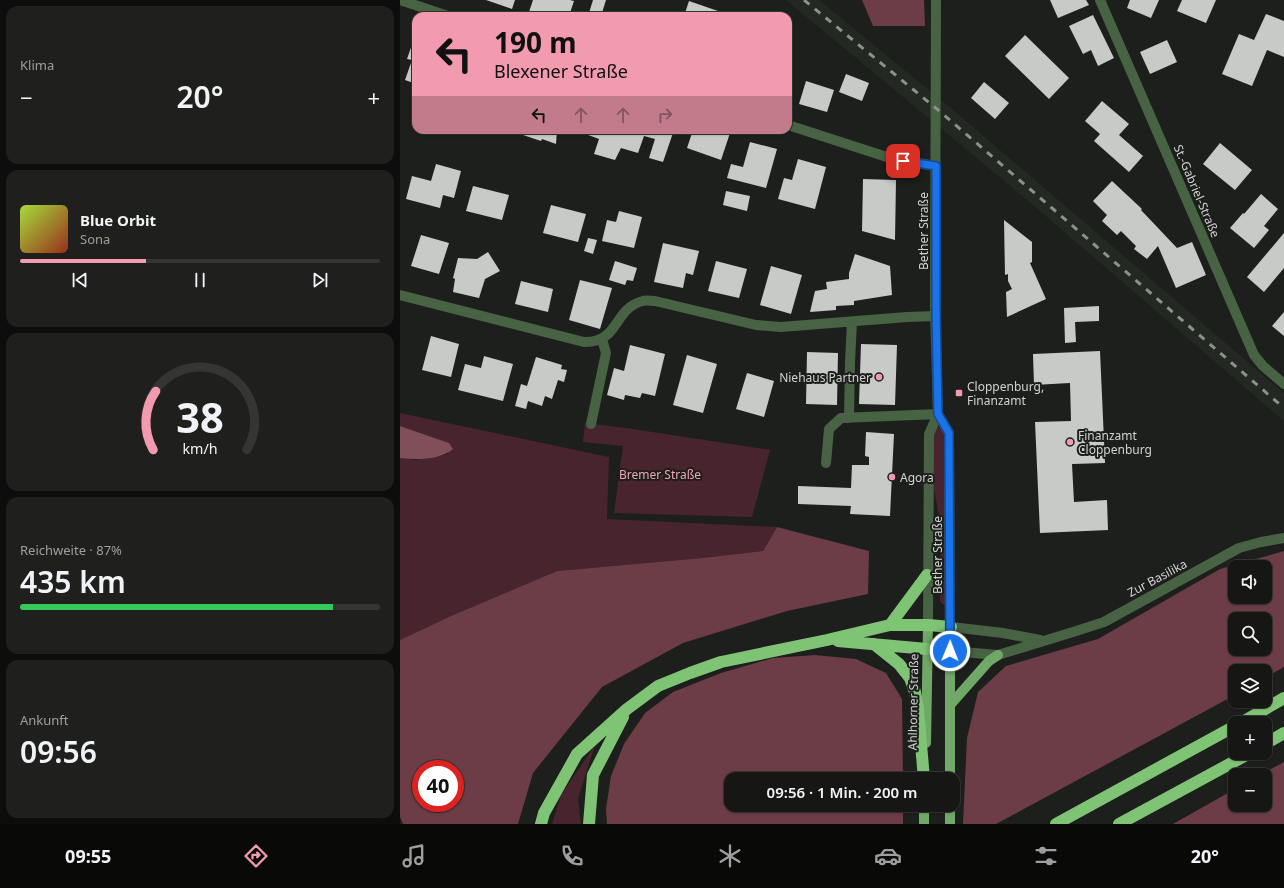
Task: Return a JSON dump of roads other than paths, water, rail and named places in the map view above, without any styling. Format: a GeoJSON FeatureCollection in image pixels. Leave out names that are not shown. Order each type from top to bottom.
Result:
{"type":"FeatureCollection","features":[{"type":"Feature","properties":{"kind":"highway"},"geometry":{"type":"LineString","coordinates":[[890,626],[927,574]]}},
{"type":"Feature","properties":{"kind":"highway"},"geometry":{"type":"LineString","coordinates":[[541,824],[544,813],[576,754],[627,709],[658,686],[721,662],[890,626],[928,625],[951,627]]}},
{"type":"Feature","properties":{"kind":"highway"},"geometry":{"type":"LineString","coordinates":[[827,640],[927,649]]}},
{"type":"Feature","properties":{"kind":"highway"},"geometry":{"type":"LineString","coordinates":[[874,644],[899,664],[910,678],[915,692],[918,709],[923,772]]}},
{"type":"Feature","properties":{"kind":"highway"},"geometry":{"type":"LineString","coordinates":[[1253,716],[1284,698]]}},
{"type":"Feature","properties":{"kind":"highway"},"geometry":{"type":"LineString","coordinates":[[589,824],[593,775],[627,709]]}},
{"type":"Feature","properties":{"kind":"highway"},"geometry":{"type":"LineString","coordinates":[[1056,824],[1228,730]]}},
{"type":"Feature","properties":{"kind":"highway"},"geometry":{"type":"LineString","coordinates":[[1272,740],[1284,733]]}},
{"type":"Feature","properties":{"kind":"highway"},"geometry":{"type":"LineString","coordinates":[[1120,824],[1237,760]]}},
{"type":"Feature","properties":{"kind":"main road","name":"Ahlhorner Straße"},"geometry":{"type":"LineString","coordinates":[[924,772],[928,625]]}},
{"type":"Feature","properties":{"kind":"main road"},"geometry":{"type":"LineString","coordinates":[[950,651],[950,772]]}},
{"type":"Feature","properties":{"kind":"main road"},"geometry":{"type":"LineString","coordinates":[[951,704],[989,661],[998,655]]}},
{"type":"Feature","properties":{"kind":"main road"},"geometry":{"type":"LineString","coordinates":[[924,812],[924,824]]}},
{"type":"Feature","properties":{"kind":"main road"},"geometry":{"type":"LineString","coordinates":[[950,812],[950,824]]}},
{"type":"Feature","properties":{"kind":"street"},"geometry":{"type":"LineString","coordinates":[[400,0],[436,12]]}},
{"type":"Feature","properties":{"kind":"street","name":"Bether Straße"},"geometry":{"type":"LineString","coordinates":[[928,625],[927,574],[929,434],[938,414],[936,316],[936,0]]}},
{"type":"Feature","properties":{"kind":"street","name":"St.-Gabriel-Straße"},"geometry":{"type":"LineString","coordinates":[[1100,0],[1254,355],[1263,366],[1284,384]]}},
{"type":"Feature","properties":{"kind":"street"},"geometry":{"type":"LineString","coordinates":[[792,126],[893,159],[936,166]]}},
{"type":"Feature","properties":{"kind":"street"},"geometry":{"type":"LineString","coordinates":[[400,295],[584,342],[593,342],[602,339],[612,331],[618,319],[633,305],[644,300],[655,301],[756,325],[781,327],[936,316]]}},
{"type":"Feature","properties":{"kind":"street"},"geometry":{"type":"LineString","coordinates":[[849,418],[852,322]]}},
{"type":"Feature","properties":{"kind":"street"},"geometry":{"type":"LineString","coordinates":[[591,424],[606,354],[602,339]]}},
{"type":"Feature","properties":{"kind":"street","name":"Bether Straße"},"geometry":{"type":"LineString","coordinates":[[938,414],[949,433],[950,651]]}},
{"type":"Feature","properties":{"kind":"street"},"geometry":{"type":"LineString","coordinates":[[826,463],[829,430],[841,418],[938,414]]}},
{"type":"Feature","properties":{"kind":"street","name":"Zur Basilika"},"geometry":{"type":"LineString","coordinates":[[927,649],[998,655],[1073,632],[1104,622],[1239,548],[1284,538]]}},
{"type":"Feature","properties":{"kind":"street","name":"Zur Basilika"},"geometry":{"type":"LineString","coordinates":[[951,627],[1003,633],[1042,641]]}},
{"type":"Feature","properties":{"kind":"railway"},"geometry":{"type":"LineString","coordinates":[[804,0],[937,109],[1284,408]]}},
{"type":"Feature","properties":{"kind":"place","name":"Niehaus Partner"},"geometry":{"type":"Point","coordinates":[879,377]}},
{"type":"Feature","properties":{"kind":"place","name":"Cloppenburg, Finanzamt"},"geometry":{"type":"Point","coordinates":[959,393]}},
{"type":"Feature","properties":{"kind":"place","name":"Finanzamt Cloppenburg"},"geometry":{"type":"Point","coordinates":[1070,442]}},
{"type":"Feature","properties":{"kind":"place","name":"Agora"},"geometry":{"type":"Point","coordinates":[892,477]}},
{"type":"Feature","properties":{"kind":"park label","name":"Bremer Straße"},"geometry":{"type":"Point","coordinates":[660,474]}}]}
